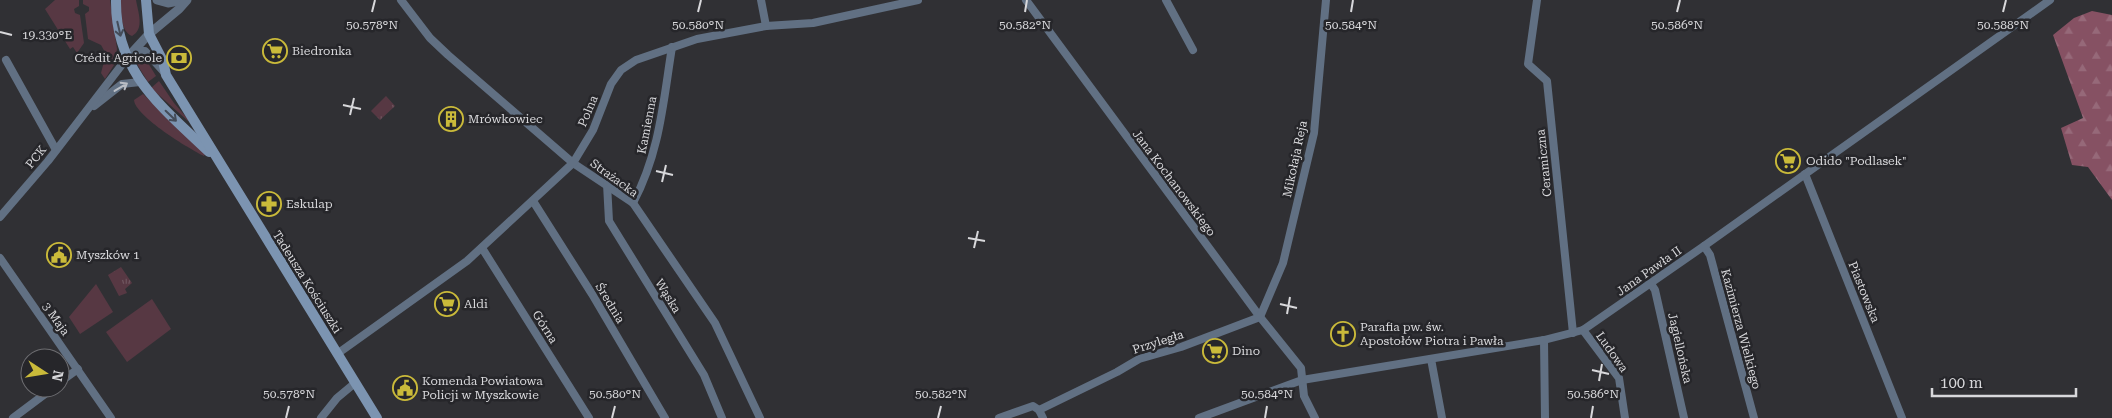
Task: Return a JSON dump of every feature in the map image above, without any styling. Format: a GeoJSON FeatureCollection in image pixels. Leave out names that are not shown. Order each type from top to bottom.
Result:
{"type":"FeatureCollection","features":[{"type":"Feature","properties":{"kind":"main road","name":"Tadeusza Kościuszki"},"geometry":{"type":"LineString","coordinates":[[116,0],[118,29],[131,54],[140,82],[166,111],[217,159]]}},
{"type":"Feature","properties":{"kind":"main road"},"geometry":{"type":"LineString","coordinates":[[146,0],[149,34]]}},
{"type":"Feature","properties":{"kind":"main road","name":"Tadeusza Kościuszki"},"geometry":{"type":"LineString","coordinates":[[149,34],[164,61],[166,75],[377,418]]}},
{"type":"Feature","properties":{"kind":"street"},"geometry":{"type":"LineString","coordinates":[[157,0],[168,3],[182,0]]}},
{"type":"Feature","properties":{"kind":"street"},"geometry":{"type":"LineString","coordinates":[[131,54],[149,34],[187,0]]}},
{"type":"Feature","properties":{"kind":"street","name":"Strażacka"},"geometry":{"type":"LineString","coordinates":[[401,0],[430,38],[448,55],[573,163],[633,203],[715,323],[760,418]]}},
{"type":"Feature","properties":{"kind":"street"},"geometry":{"type":"LineString","coordinates":[[761,0],[766,26]]}},
{"type":"Feature","properties":{"kind":"street","name":"Polna"},"geometry":{"type":"LineString","coordinates":[[337,354],[467,261],[573,163],[593,130],[611,84],[621,70],[636,60],[697,39],[766,26],[813,23],[918,0]]}},
{"type":"Feature","properties":{"kind":"street","name":"Jana Kochanowskiego"},"geometry":{"type":"LineString","coordinates":[[1026,0],[1260,317],[1300,368],[1304,396],[1315,418]]}},
{"type":"Feature","properties":{"kind":"street"},"geometry":{"type":"LineString","coordinates":[[1166,0],[1193,50]]}},
{"type":"Feature","properties":{"kind":"street","name":"Mikołaja Reja"},"geometry":{"type":"LineString","coordinates":[[1260,317],[1282,263],[1314,133],[1326,0]]}},
{"type":"Feature","properties":{"kind":"street","name":"Ceramiczna"},"geometry":{"type":"LineString","coordinates":[[1537,0],[1528,64],[1547,81],[1573,333]]}},
{"type":"Feature","properties":{"kind":"street","name":"Jana Pawła II"},"geometry":{"type":"LineString","coordinates":[[1199,418],[1302,380],[1544,340],[1583,330],[1651,284],[2050,0]]}},
{"type":"Feature","properties":{"kind":"street","name":"Kamienna"},"geometry":{"type":"LineString","coordinates":[[633,203],[645,180],[657,143],[672,47]]}},
{"type":"Feature","properties":{"kind":"street"},"geometry":{"type":"LineString","coordinates":[[131,54],[145,51],[166,75]]}},
{"type":"Feature","properties":{"kind":"street","name":"PCK"},"geometry":{"type":"LineString","coordinates":[[0,217],[56,150],[131,54]]}},
{"type":"Feature","properties":{"kind":"street"},"geometry":{"type":"LineString","coordinates":[[6,60],[56,150]]}},
{"type":"Feature","properties":{"kind":"street","name":"PCK"},"geometry":{"type":"LineString","coordinates":[[88,110],[122,84],[140,82]]}},
{"type":"Feature","properties":{"kind":"street","name":"Piastowska"},"geometry":{"type":"LineString","coordinates":[[1805,174],[1902,418]]}},
{"type":"Feature","properties":{"kind":"street","name":"Wąska"},"geometry":{"type":"LineString","coordinates":[[607,184],[609,221],[704,375],[722,418]]}},
{"type":"Feature","properties":{"kind":"street","name":"Średnia"},"geometry":{"type":"LineString","coordinates":[[533,201],[592,294],[665,418]]}},
{"type":"Feature","properties":{"kind":"street","name":"Kazimierza Wielkiego"},"geometry":{"type":"LineString","coordinates":[[1704,246],[1710,256],[1754,418]]}},
{"type":"Feature","properties":{"kind":"street","name":"Górna"},"geometry":{"type":"LineString","coordinates":[[482,248],[589,418]]}},
{"type":"Feature","properties":{"kind":"street","name":"3 Maja"},"geometry":{"type":"LineString","coordinates":[[0,258],[111,418]]}},
{"type":"Feature","properties":{"kind":"street","name":"Jagiellońska"},"geometry":{"type":"LineString","coordinates":[[1651,284],[1655,290],[1684,418]]}},
{"type":"Feature","properties":{"kind":"street","name":"Przyległa"},"geometry":{"type":"LineString","coordinates":[[999,418],[1033,406],[1039,410],[1117,372],[1139,359],[1182,347],[1260,317]]}},
{"type":"Feature","properties":{"kind":"street","name":"Ludowa"},"geometry":{"type":"LineString","coordinates":[[1583,330],[1619,378],[1625,418]]}},
{"type":"Feature","properties":{"kind":"street"},"geometry":{"type":"LineString","coordinates":[[1544,340],[1545,418]]}},
{"type":"Feature","properties":{"kind":"street"},"geometry":{"type":"LineString","coordinates":[[1430,359],[1442,418]]}},
{"type":"Feature","properties":{"kind":"street"},"geometry":{"type":"LineString","coordinates":[[70,375],[78,370]]}},
{"type":"Feature","properties":{"kind":"street"},"geometry":{"type":"LineString","coordinates":[[321,418],[337,398],[355,383]]}},
{"type":"Feature","properties":{"kind":"street"},"geometry":{"type":"LineString","coordinates":[[13,418],[40,398]]}},
{"type":"Feature","properties":{"kind":"street"},"geometry":{"type":"LineString","coordinates":[[1039,410],[1042,418]]}},
{"type":"Feature","properties":{"kind":"green space"},"geometry":{"type":"Polygon","coordinates":[[[55,0],[79,0],[79,6],[74,9],[75,13],[80,15],[84,43],[77,53],[73,47],[70,49],[45,9],[55,0]]]}},
{"type":"Feature","properties":{"kind":"green space"},"geometry":{"type":"Polygon","coordinates":[[[83,0],[110,0],[117,49],[114,65],[105,79],[101,73],[106,54],[101,45],[88,39],[85,14],[89,11],[89,7],[83,4],[83,0]]]}},
{"type":"Feature","properties":{"kind":"green space"},"geometry":{"type":"Polygon","coordinates":[[[121,0],[136,0],[140,25],[132,36],[128,34],[123,26],[121,0]]]}},
{"type":"Feature","properties":{"kind":"green space"},"geometry":{"type":"Polygon","coordinates":[[[2092,11],[2112,15],[2112,200],[2088,167],[2072,165],[2061,128],[2083,118],[2053,35],[2074,18],[2092,11]]]}},
{"type":"Feature","properties":{"kind":"green space"},"geometry":{"type":"Polygon","coordinates":[[[137,56],[145,58],[156,76],[148,82],[135,61],[137,56]]]}},
{"type":"Feature","properties":{"kind":"green space"},"geometry":{"type":"Polygon","coordinates":[[[159,81],[188,119],[188,121],[151,88],[159,81]]]}},
{"type":"Feature","properties":{"kind":"green space"},"geometry":{"type":"Polygon","coordinates":[[[143,94],[205,154],[204,156],[187,147],[143,115],[134,100],[143,94]]]}},
{"type":"Feature","properties":{"kind":"green space"},"geometry":{"type":"Polygon","coordinates":[[[386,96],[395,106],[380,120],[371,111],[386,96]]]}},
{"type":"Feature","properties":{"kind":"green space"},"geometry":{"type":"Polygon","coordinates":[[[121,267],[132,283],[125,289],[127,293],[119,296],[108,275],[121,267]]]}},
{"type":"Feature","properties":{"kind":"green space"},"geometry":{"type":"Polygon","coordinates":[[[96,284],[113,312],[80,334],[69,317],[96,284]]]}},
{"type":"Feature","properties":{"kind":"green space"},"geometry":{"type":"Polygon","coordinates":[[[152,299],[171,329],[127,362],[106,332],[152,299]]]}},
{"type":"Feature","properties":{"kind":"place","name":"Biedronka"},"geometry":{"type":"Point","coordinates":[275,51]}},
{"type":"Feature","properties":{"kind":"place","name":"Crédit Agricole"},"geometry":{"type":"Point","coordinates":[179,58]}},
{"type":"Feature","properties":{"kind":"place","name":"Mrówkowiec"},"geometry":{"type":"Point","coordinates":[451,119]}},
{"type":"Feature","properties":{"kind":"place","name":"Odido \"Podlasek\""},"geometry":{"type":"Point","coordinates":[1788,161]}},
{"type":"Feature","properties":{"kind":"place","name":"Eskulap"},"geometry":{"type":"Point","coordinates":[269,204]}},
{"type":"Feature","properties":{"kind":"place","name":"Myszków 1"},"geometry":{"type":"Point","coordinates":[59,255]}},
{"type":"Feature","properties":{"kind":"place","name":"Aldi"},"geometry":{"type":"Point","coordinates":[447,304]}},
{"type":"Feature","properties":{"kind":"place","name":"Parafia pw. św. Apostołów Piotra i Pawła"},"geometry":{"type":"Point","coordinates":[1343,334]}},
{"type":"Feature","properties":{"kind":"place","name":"Dino"},"geometry":{"type":"Point","coordinates":[1215,351]}},
{"type":"Feature","properties":{"kind":"place","name":"Komenda Powiatowa Policji w Myszkowie"},"geometry":{"type":"Point","coordinates":[405,388]}}]}
